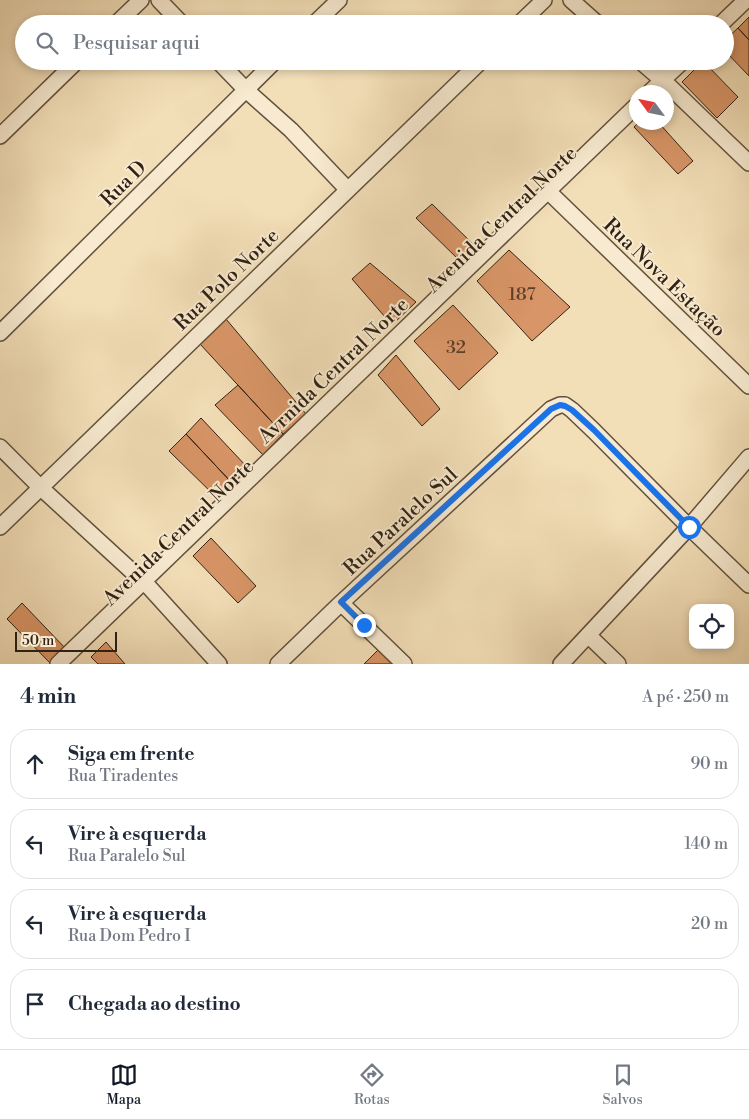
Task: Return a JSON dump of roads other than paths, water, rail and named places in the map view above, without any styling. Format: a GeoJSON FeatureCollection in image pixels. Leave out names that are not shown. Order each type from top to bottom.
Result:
{"type":"FeatureCollection","features":[{"type":"Feature","properties":{"kind":"street"},"geometry":{"type":"LineString","coordinates":[[125,15],[141,0]]}},
{"type":"Feature","properties":{"kind":"street"},"geometry":{"type":"LineString","coordinates":[[159,0],[173,15]]}},
{"type":"Feature","properties":{"kind":"street"},"geometry":{"type":"LineString","coordinates":[[323,15],[339,0]]}},
{"type":"Feature","properties":{"kind":"street"},"geometry":{"type":"LineString","coordinates":[[528,15],[544,0]]}},
{"type":"Feature","properties":{"kind":"street"},"geometry":{"type":"LineString","coordinates":[[571,0],[588,15]]}},
{"type":"Feature","properties":{"kind":"street"},"geometry":{"type":"LineString","coordinates":[[731,15],[746,0]]}},
{"type":"Feature","properties":{"kind":"street"},"geometry":{"type":"LineString","coordinates":[[734,22],[749,8]]}},
{"type":"Feature","properties":{"kind":"street"},"geometry":{"type":"LineString","coordinates":[[0,136],[68,70]]}},
{"type":"Feature","properties":{"kind":"street"},"geometry":{"type":"LineString","coordinates":[[227,70],[291,130],[348,190]]}},
{"type":"Feature","properties":{"kind":"street","name":"Rua D"},"geometry":{"type":"LineString","coordinates":[[0,333],[266,70]]}},
{"type":"Feature","properties":{"kind":"street","name":"Rua Polo Norte"},"geometry":{"type":"LineString","coordinates":[[0,527],[472,70]]}},
{"type":"Feature","properties":{"kind":"street"},"geometry":{"type":"LineString","coordinates":[[649,70],[663,85]]}},
{"type":"Feature","properties":{"kind":"street"},"geometry":{"type":"LineString","coordinates":[[665,85],[676,70]]}},
{"type":"Feature","properties":{"kind":"street"},"geometry":{"type":"LineString","coordinates":[[665,85],[683,70]]}},
{"type":"Feature","properties":{"kind":"street"},"geometry":{"type":"LineString","coordinates":[[674,95],[749,164]]}},
{"type":"Feature","properties":{"kind":"street","name":"Avrnida Central Norte"},"geometry":{"type":"LineString","coordinates":[[58,664],[146,584],[629,113]]}},
{"type":"Feature","properties":{"kind":"street","name":"Avenida Central Norte"},"geometry":{"type":"LineString","coordinates":[[71,664],[146,584],[629,124]]}},
{"type":"Feature","properties":{"kind":"street","name":"Rua Nova Estação"},"geometry":{"type":"LineString","coordinates":[[553,196],[749,386]]}},
{"type":"Feature","properties":{"kind":"street","name":"Rua Paralelo Sul"},"geometry":{"type":"LineString","coordinates":[[278,664],[341,602],[551,409],[560,405],[572,410],[594,430],[689,527]]}},
{"type":"Feature","properties":{"kind":"street"},"geometry":{"type":"LineString","coordinates":[[0,448],[146,584],[219,664]]}},
{"type":"Feature","properties":{"kind":"street"},"geometry":{"type":"LineString","coordinates":[[561,664],[689,527],[749,458]]}},
{"type":"Feature","properties":{"kind":"street"},"geometry":{"type":"LineString","coordinates":[[689,527],[749,585]]}},
{"type":"Feature","properties":{"kind":"street"},"geometry":{"type":"LineString","coordinates":[[341,602],[404,664]]}},
{"type":"Feature","properties":{"kind":"street"},"geometry":{"type":"LineString","coordinates":[[588,635],[618,664]]}}]}
